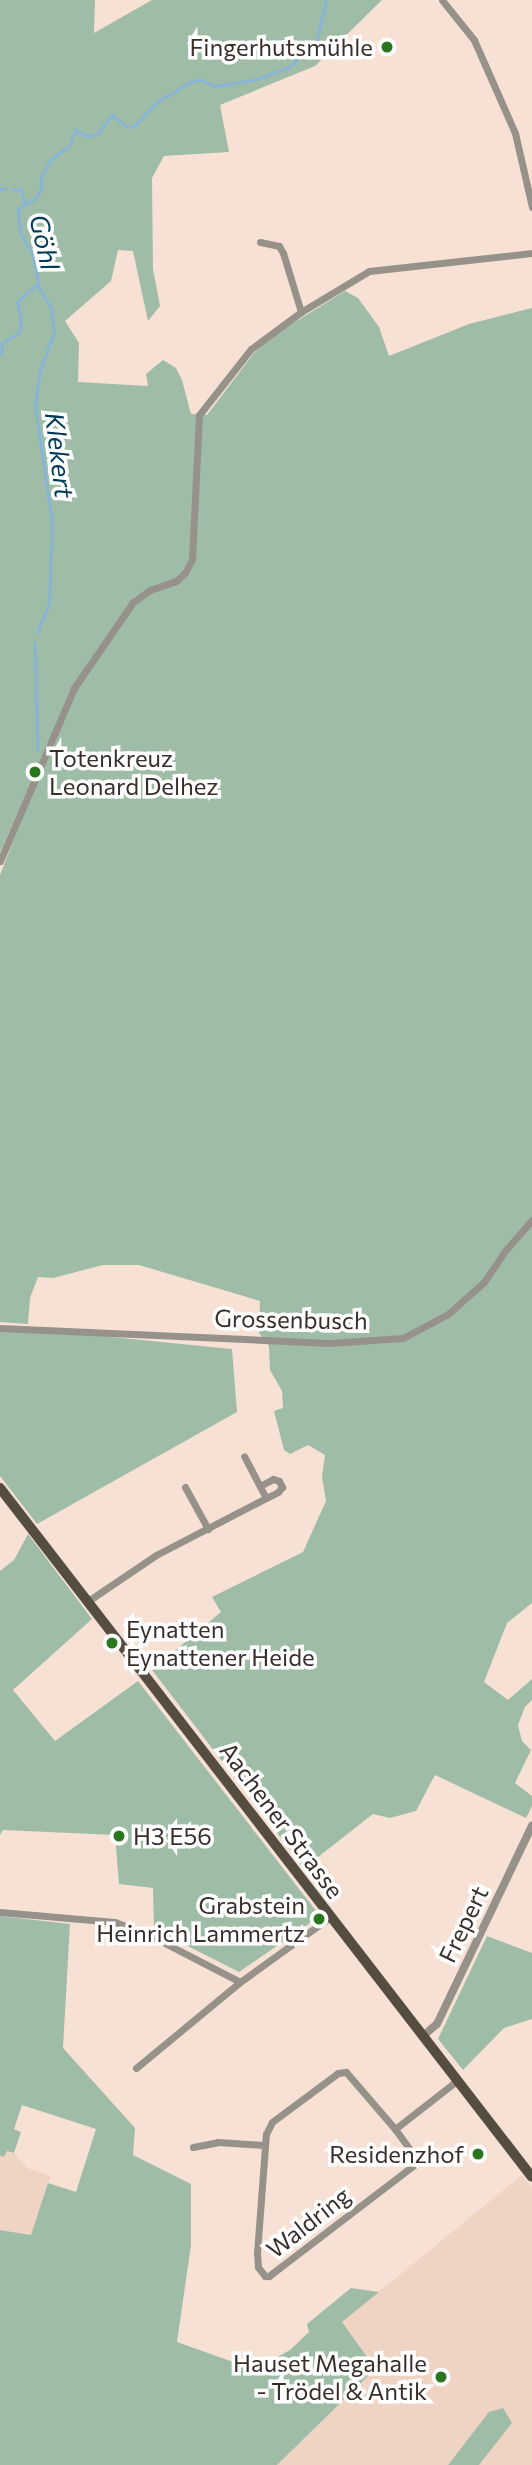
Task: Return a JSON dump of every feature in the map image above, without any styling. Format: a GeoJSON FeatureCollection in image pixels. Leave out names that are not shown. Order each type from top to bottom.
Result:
{"type":"FeatureCollection","features":[{"type":"Feature","properties":{"kind":"main road","name":"Aachener Strasse"},"geometry":{"type":"LineString","coordinates":[[0,1489],[532,2177]]}},
{"type":"Feature","properties":{"kind":"street"},"geometry":{"type":"LineString","coordinates":[[442,0],[474,40],[501,100],[521,150],[532,206]]}},
{"type":"Feature","properties":{"kind":"street"},"geometry":{"type":"LineString","coordinates":[[260,242],[279,246],[284,253],[301,312]]}},
{"type":"Feature","properties":{"kind":"street"},"geometry":{"type":"LineString","coordinates":[[0,861],[74,688],[133,602],[150,590],[176,581],[185,573],[192,559],[199,415],[251,349],[301,312],[369,271],[532,253]]}},
{"type":"Feature","properties":{"kind":"street","name":"Grossenbusch"},"geometry":{"type":"LineString","coordinates":[[0,1328],[328,1343],[403,1338],[448,1314],[484,1282],[504,1252],[532,1220]]}},
{"type":"Feature","properties":{"kind":"street"},"geometry":{"type":"LineString","coordinates":[[244,1456],[266,1498]]}},
{"type":"Feature","properties":{"kind":"street"},"geometry":{"type":"LineString","coordinates":[[88,1601],[156,1555],[278,1492],[282,1487],[279,1481],[273,1479],[260,1486]]}},
{"type":"Feature","properties":{"kind":"street"},"geometry":{"type":"LineString","coordinates":[[185,1487],[208,1529]]}},
{"type":"Feature","properties":{"kind":"street","name":"Frepert"},"geometry":{"type":"LineString","coordinates":[[424,2036],[437,2024],[532,1826]]}},
{"type":"Feature","properties":{"kind":"street"},"geometry":{"type":"LineString","coordinates":[[0,1912],[115,1922],[153,1937],[240,1982]]}},
{"type":"Feature","properties":{"kind":"street"},"geometry":{"type":"LineString","coordinates":[[136,2068],[240,1982],[330,1917]]}},
{"type":"Feature","properties":{"kind":"street","name":"Waldring"},"geometry":{"type":"LineString","coordinates":[[346,2072],[395,2129],[413,2154],[414,2165],[269,2276],[262,2274],[257,2253],[263,2145],[272,2122],[338,2073],[346,2072]]}},
{"type":"Feature","properties":{"kind":"street"},"geometry":{"type":"LineString","coordinates":[[395,2129],[458,2080]]}},
{"type":"Feature","properties":{"kind":"street"},"geometry":{"type":"LineString","coordinates":[[193,2147],[218,2142],[263,2145]]}},
{"type":"Feature","properties":{"kind":"shaded area"},"geometry":{"type":"Polygon","coordinates":[[[6,2151],[14,2153],[27,2168],[51,2176],[31,2235],[0,2230],[0,2156],[4,2157],[6,2151]]]}},
{"type":"Feature","properties":{"kind":"shaded area"},"geometry":{"type":"Polygon","coordinates":[[[522,2175],[532,2188],[532,2465],[479,2465],[512,2423],[489,2412],[448,2465],[277,2465],[372,2372],[373,2365],[342,2322],[522,2175]]]}},
{"type":"Feature","properties":{"kind":"green space"},"geometry":{"type":"Polygon","coordinates":[[[0,0],[95,0],[94,33],[152,0],[382,0],[315,66],[220,105],[229,152],[164,156],[152,178],[153,269],[160,306],[148,321],[133,251],[118,250],[111,281],[65,321],[79,343],[78,382],[148,386],[146,374],[163,360],[176,368],[191,414],[207,415],[254,353],[274,335],[345,291],[358,298],[379,327],[389,356],[469,324],[532,308],[532,1603],[507,1623],[484,1682],[508,1700],[532,1679],[532,1700],[525,1707],[518,1725],[522,1741],[531,1750],[515,1783],[532,1796],[532,1806],[526,1818],[435,1775],[416,1811],[390,1818],[373,1814],[304,1868],[152,1670],[221,1612],[212,1597],[303,1552],[326,1501],[322,1477],[325,1455],[308,1445],[290,1454],[284,1450],[274,1411],[283,1408],[282,1391],[270,1370],[269,1346],[259,1333],[260,1301],[139,1265],[103,1265],[53,1278],[38,1277],[30,1298],[28,1324],[0,1322],[0,875],[28,803],[38,766],[0,853],[0,0]]]}},
{"type":"Feature","properties":{"kind":"green space"},"geometry":{"type":"Polygon","coordinates":[[[0,1326],[232,1349],[237,1412],[37,1524],[0,1476],[0,1326]]]}},
{"type":"Feature","properties":{"kind":"green space"},"geometry":{"type":"Polygon","coordinates":[[[28,1534],[92,1619],[13,1690],[55,1741],[138,1681],[320,1916],[239,1972],[154,1929],[153,1888],[119,1884],[115,1835],[3,1830],[0,1835],[0,1571],[14,1560],[28,1534]]]}},
{"type":"Feature","properties":{"kind":"green space"},"geometry":{"type":"Polygon","coordinates":[[[0,1916],[70,1924],[63,2048],[135,2128],[133,2155],[191,2184],[191,2245],[177,2342],[236,2363],[261,2366],[290,2350],[309,2332],[307,2324],[351,2288],[379,2292],[342,2322],[373,2365],[372,2372],[277,2465],[0,2465],[0,2230],[31,2235],[48,2183],[76,2192],[96,2129],[22,2105],[14,2129],[21,2132],[14,2153],[7,2151],[4,2157],[0,2156],[0,1916]]]}},
{"type":"Feature","properties":{"kind":"green space"},"geometry":{"type":"Polygon","coordinates":[[[487,1936],[532,1953],[532,2019],[504,2028],[463,2070],[438,2039],[487,1936]]]}},
{"type":"Feature","properties":{"kind":"green space"},"geometry":{"type":"Polygon","coordinates":[[[503,2408],[512,2423],[479,2465],[448,2465],[489,2412],[503,2408]]]}},
{"type":"Feature","properties":{"kind":"waterway","name":"Göhl"},"geometry":{"type":"LineString","coordinates":[[0,355],[3,342],[19,333],[21,319],[17,302],[38,283],[33,256],[20,233],[18,209],[36,198],[41,189],[41,177],[52,158],[68,147],[76,130],[87,136],[97,134],[112,115],[128,127],[133,127],[157,102],[192,81],[202,80],[215,86],[253,80],[288,68],[317,40],[326,0]]}},
{"type":"Feature","properties":{"kind":"waterway"},"geometry":{"type":"LineString","coordinates":[[0,189],[6,188]]}},
{"type":"Feature","properties":{"kind":"waterway"},"geometry":{"type":"LineString","coordinates":[[13,189],[21,190],[25,202]]}},
{"type":"Feature","properties":{"kind":"waterway","name":"Klekert"},"geometry":{"type":"LineString","coordinates":[[37,633],[49,603],[52,523],[35,406],[39,374],[54,332],[51,308],[38,286]]}},
{"type":"Feature","properties":{"kind":"waterway","name":"Klekert"},"geometry":{"type":"LineString","coordinates":[[35,642],[38,750]]}},
{"type":"Feature","properties":{"kind":"place","name":"Fingerhutsmühle"},"geometry":{"type":"Point","coordinates":[387,47]}},
{"type":"Feature","properties":{"kind":"place","name":"Totenkreuz Leonard Delhez"},"geometry":{"type":"Point","coordinates":[35,772]}},
{"type":"Feature","properties":{"kind":"place","name":"Eynatten Eynattener Heide"},"geometry":{"type":"Point","coordinates":[112,1643]}},
{"type":"Feature","properties":{"kind":"place","name":"H3 E56"},"geometry":{"type":"Point","coordinates":[119,1836]}},
{"type":"Feature","properties":{"kind":"place","name":"Grabstein Heinrich Lammertz"},"geometry":{"type":"Point","coordinates":[319,1919]}},
{"type":"Feature","properties":{"kind":"place","name":"Residenzhof"},"geometry":{"type":"Point","coordinates":[478,2154]}},
{"type":"Feature","properties":{"kind":"place","name":"Hauset Megahalle - Trödel & Antik"},"geometry":{"type":"Point","coordinates":[441,2377]}}]}
